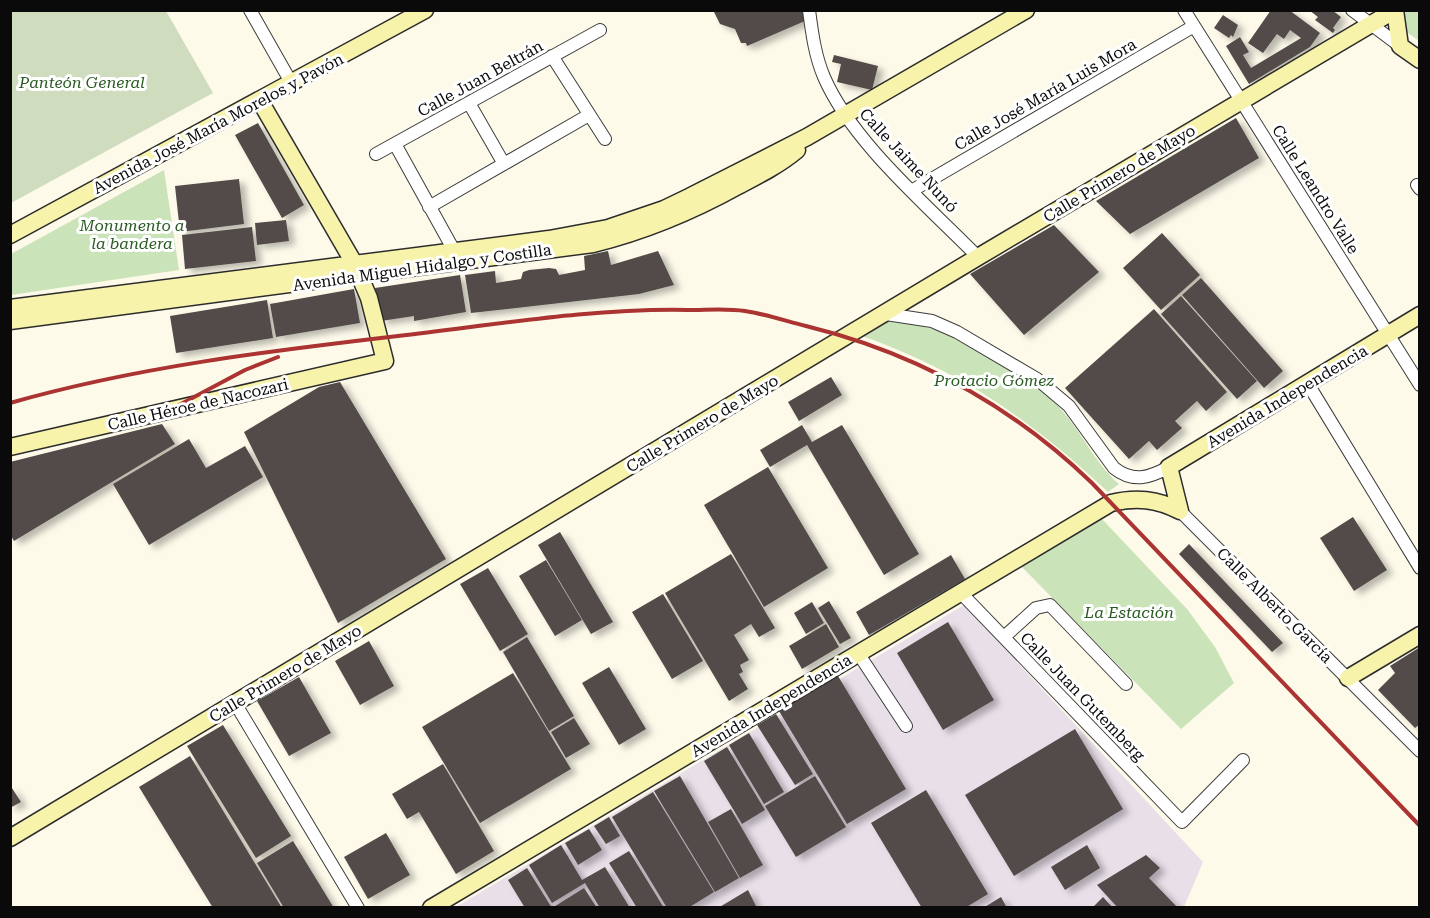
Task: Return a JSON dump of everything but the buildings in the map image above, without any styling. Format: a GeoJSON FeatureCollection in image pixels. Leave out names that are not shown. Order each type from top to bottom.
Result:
{"type":"FeatureCollection","features":[{"type":"Feature","properties":{"kind":"main road","name":"Avenida Miguel Hidalgo y Costilla"},"geometry":{"type":"LineString","coordinates":[[10,321],[195,291],[357,269],[455,251],[593,243],[650,228],[703,206],[769,170],[796,151],[807,137],[1026,10]]}},
{"type":"Feature","properties":{"kind":"main road","name":"Calle Primero de Mayo"},"geometry":{"type":"LineString","coordinates":[[10,838],[978,257],[1395,10]]}},
{"type":"Feature","properties":{"kind":"main road"},"geometry":{"type":"LineString","coordinates":[[1395,10],[1400,46],[1419,60]]}},
{"type":"Feature","properties":{"kind":"main road","name":"Avenida José María Morelos y Pavón"},"geometry":{"type":"LineString","coordinates":[[10,235],[292,84],[416,13]]}},
{"type":"Feature","properties":{"kind":"main road"},"geometry":{"type":"LineString","coordinates":[[260,101],[357,269]]}},
{"type":"Feature","properties":{"kind":"main road","name":"Calle Héroe de Nacozari"},"geometry":{"type":"LineString","coordinates":[[10,447],[385,362],[357,269]]}},
{"type":"Feature","properties":{"kind":"main road","name":"Avenida Miguel Hidalgo y Costilla"},"geometry":{"type":"LineString","coordinates":[[10,308],[195,291]]}},
{"type":"Feature","properties":{"kind":"main road","name":"Avenida Independencia"},"geometry":{"type":"LineString","coordinates":[[1161,471],[1419,315]]}},
{"type":"Feature","properties":{"kind":"main road"},"geometry":{"type":"LineString","coordinates":[[1161,471],[1180,511]]}},
{"type":"Feature","properties":{"kind":"main road","name":"Calle Alberto García"},"geometry":{"type":"LineString","coordinates":[[1111,503],[1134,499],[1151,500],[1180,511]]}},
{"type":"Feature","properties":{"kind":"main road","name":"Avenida Independencia"},"geometry":{"type":"LineString","coordinates":[[431,908],[1111,503]]}},
{"type":"Feature","properties":{"kind":"main road"},"geometry":{"type":"LineString","coordinates":[[1348,678],[1419,635]]}},
{"type":"Feature","properties":{"kind":"street"},"geometry":{"type":"LineString","coordinates":[[250,10],[292,84]]}},
{"type":"Feature","properties":{"kind":"street","name":"Calle Jaime Nunó"},"geometry":{"type":"LineString","coordinates":[[809,10],[819,63],[845,116],[978,257]]}},
{"type":"Feature","properties":{"kind":"street","name":"Calle Leandro Valle"},"geometry":{"type":"LineString","coordinates":[[1184,10],[1419,385]]}},
{"type":"Feature","properties":{"kind":"street"},"geometry":{"type":"LineString","coordinates":[[1352,10],[1400,46]]}},
{"type":"Feature","properties":{"kind":"street","name":"Calle José María Luis Mora"},"geometry":{"type":"LineString","coordinates":[[913,190],[1194,26]]}},
{"type":"Feature","properties":{"kind":"street","name":"Calle Juan Beltrán"},"geometry":{"type":"LineString","coordinates":[[376,154],[600,30]]}},
{"type":"Feature","properties":{"kind":"street"},"geometry":{"type":"LineString","coordinates":[[552,56],[605,139]]}},
{"type":"Feature","properties":{"kind":"street"},"geometry":{"type":"LineString","coordinates":[[469,103],[504,164]]}},
{"type":"Feature","properties":{"kind":"street"},"geometry":{"type":"LineString","coordinates":[[429,207],[589,115]]}},
{"type":"Feature","properties":{"kind":"street"},"geometry":{"type":"LineString","coordinates":[[395,144],[455,251]]}},
{"type":"Feature","properties":{"kind":"street"},"geometry":{"type":"LineString","coordinates":[[886,314],[932,321],[1002,356],[1037,379],[1069,406],[1114,468],[1134,478],[1161,471]]}},
{"type":"Feature","properties":{"kind":"street"},"geometry":{"type":"LineString","coordinates":[[1308,384],[1419,568]]}},
{"type":"Feature","properties":{"kind":"street","name":"Calle Alberto García"},"geometry":{"type":"LineString","coordinates":[[1180,511],[1419,751]]}},
{"type":"Feature","properties":{"kind":"street","name":"Calle Juan Gutemberg"},"geometry":{"type":"LineString","coordinates":[[961,593],[1182,822],[1243,760]]}},
{"type":"Feature","properties":{"kind":"street"},"geometry":{"type":"LineString","coordinates":[[1004,637],[1036,608],[1050,605],[1126,684]]}},
{"type":"Feature","properties":{"kind":"street"},"geometry":{"type":"LineString","coordinates":[[858,654],[906,726]]}},
{"type":"Feature","properties":{"kind":"street"},"geometry":{"type":"LineString","coordinates":[[235,703],[358,908]]}},
{"type":"Feature","properties":{"kind":"shaded area"},"geometry":{"type":"Polygon","coordinates":[[[964,605],[1203,862],[1184,907],[454,908],[964,605]]]}},
{"type":"Feature","properties":{"kind":"green space","name":"Panteón General"},"geometry":{"type":"Polygon","coordinates":[[[11,10],[166,11],[213,93],[11,203],[11,10]]]}},
{"type":"Feature","properties":{"kind":"green space"},"geometry":{"type":"Polygon","coordinates":[[[1419,11],[1419,41],[1408,33],[1402,23],[1405,12],[1419,11]]]}},
{"type":"Feature","properties":{"kind":"green space","name":"Monumento a la bandera"},"geometry":{"type":"Polygon","coordinates":[[[164,170],[179,270],[11,295],[11,254],[164,170]]]}},
{"type":"Feature","properties":{"kind":"green space","name":"Protacio Gómez"},"geometry":{"type":"Polygon","coordinates":[[[887,322],[914,324],[938,331],[974,348],[1013,371],[1057,405],[1102,466],[1119,484],[1108,492],[1051,442],[994,400],[932,365],[862,336],[887,322]]]}},
{"type":"Feature","properties":{"kind":"green space","name":"La Estación"},"geometry":{"type":"Polygon","coordinates":[[[1102,519],[1187,609],[1215,647],[1234,683],[1181,729],[1021,566],[1102,519]]]}},
{"type":"Feature","properties":{"kind":"railway"},"geometry":{"type":"LineString","coordinates":[[10,403],[106,379],[203,362],[579,314],[652,310],[738,310],[847,337],[886,351],[960,385],[1028,429],[1061,455],[1092,483],[1420,826]]}},
{"type":"Feature","properties":{"kind":"railway"},"geometry":{"type":"LineString","coordinates":[[149,421],[245,370],[278,357]]}}]}
